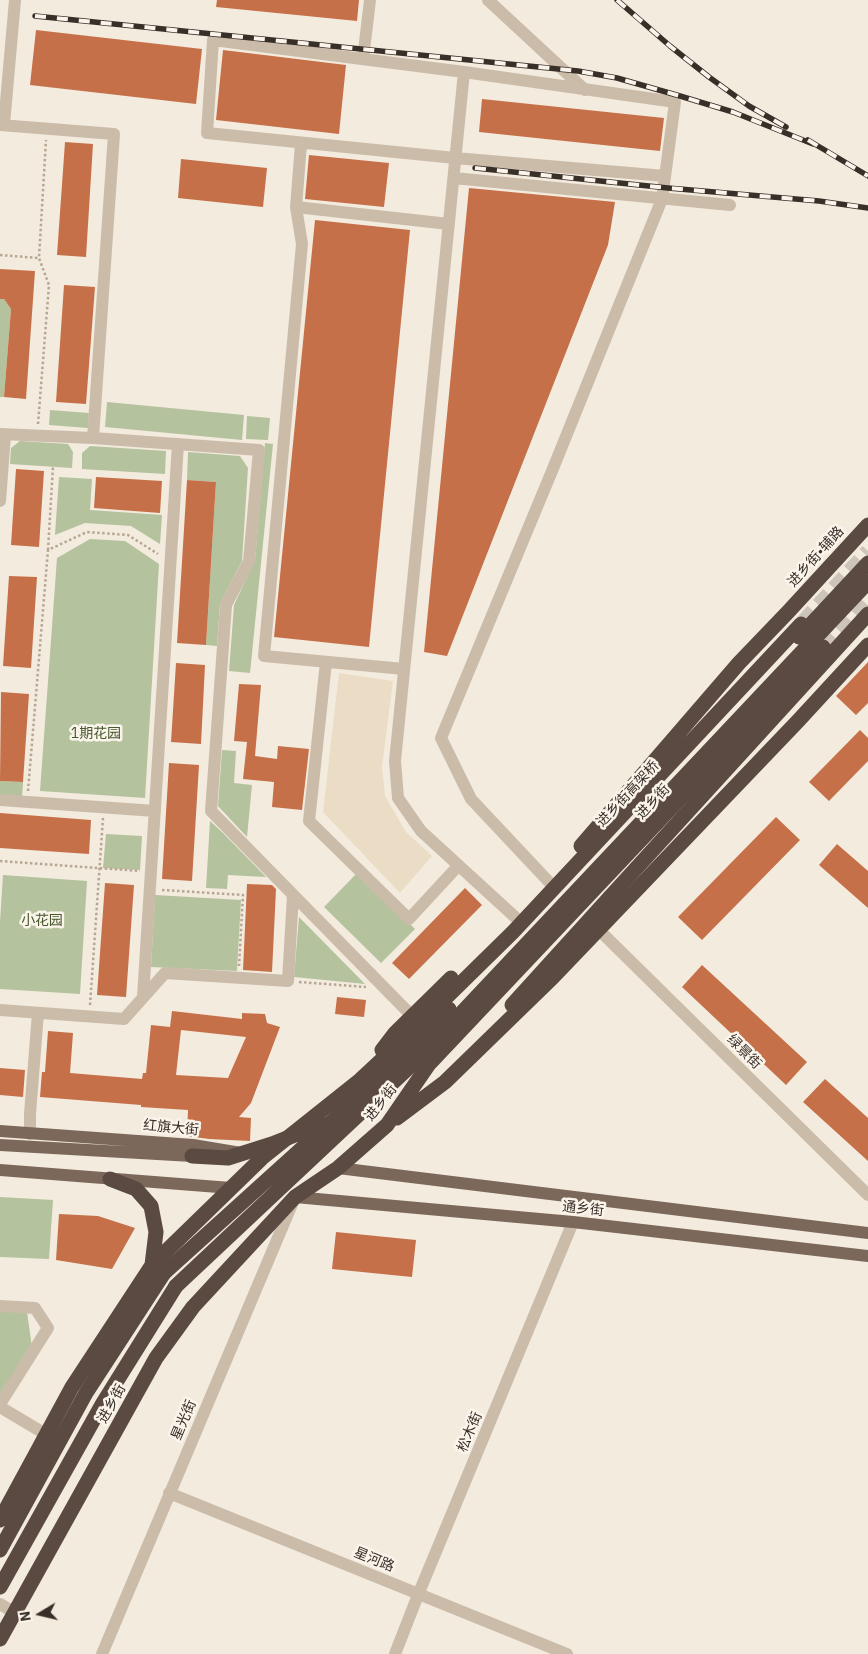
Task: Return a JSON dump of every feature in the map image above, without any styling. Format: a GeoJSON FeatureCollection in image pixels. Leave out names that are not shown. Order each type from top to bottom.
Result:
{"type":"FeatureCollection","features":[{"type":"Feature","properties":{"kind":"highway","name":"进乡街•辅路"},"geometry":{"type":"LineString","coordinates":[[360,1080],[395,1033],[549,882],[739,663],[868,525]]}},
{"type":"Feature","properties":{"kind":"highway","name":"进乡街高架桥"},"geometry":{"type":"LineString","coordinates":[[417,1052],[868,563]]}},
{"type":"Feature","properties":{"kind":"highway","name":"进乡街高架桥"},"geometry":{"type":"LineString","coordinates":[[417,1052],[868,582]]}},
{"type":"Feature","properties":{"kind":"highway"},"geometry":{"type":"LineString","coordinates":[[388,1126],[445,1082],[461,1065],[530,984],[868,614]]}},
{"type":"Feature","properties":{"kind":"highway","name":"进乡街"},"geometry":{"type":"LineString","coordinates":[[0,1520],[72,1387],[152,1265],[262,1158],[360,1080],[513,932],[801,624]]}},
{"type":"Feature","properties":{"kind":"highway"},"geometry":{"type":"LineString","coordinates":[[461,1065],[599,930],[868,645]]}},
{"type":"Feature","properties":{"kind":"highway","name":"进乡街"},"geometry":{"type":"LineString","coordinates":[[0,1638],[156,1358],[193,1307],[295,1198],[338,1168],[388,1126],[429,1064],[823,647]]}},
{"type":"Feature","properties":{"kind":"highway"},"geometry":{"type":"LineString","coordinates":[[739,663],[753,675]]}},
{"type":"Feature","properties":{"kind":"highway"},"geometry":{"type":"LineString","coordinates":[[775,697],[798,721]]}},
{"type":"Feature","properties":{"kind":"highway","name":"进乡街"},"geometry":{"type":"LineString","coordinates":[[0,1550],[86,1393],[164,1273],[354,1100],[417,1052]]}},
{"type":"Feature","properties":{"kind":"highway","name":"进乡街"},"geometry":{"type":"LineString","coordinates":[[0,1587],[103,1403],[176,1286],[417,1052]]}},
{"type":"Feature","properties":{"kind":"highway"},"geometry":{"type":"LineString","coordinates":[[192,1156],[228,1158],[272,1144],[304,1132],[354,1100]]}},
{"type":"Feature","properties":{"kind":"highway","name":"红旗大街"},"geometry":{"type":"LineString","coordinates":[[262,1158],[338,1168]]}},
{"type":"Feature","properties":{"kind":"highway"},"geometry":{"type":"LineString","coordinates":[[110,1179],[136,1189],[151,1206],[156,1232],[152,1265]]}},
{"type":"Feature","properties":{"kind":"highway"},"geometry":{"type":"LineString","coordinates":[[231,1188],[295,1198]]}},
{"type":"Feature","properties":{"kind":"main road","name":"红旗大街"},"geometry":{"type":"LineString","coordinates":[[0,1131],[193,1145],[262,1158]]}},
{"type":"Feature","properties":{"kind":"main road"},"geometry":{"type":"LineString","coordinates":[[0,1144],[192,1156]]}},
{"type":"Feature","properties":{"kind":"main road","name":"通乡街"},"geometry":{"type":"LineString","coordinates":[[338,1168],[868,1233]]}},
{"type":"Feature","properties":{"kind":"main road"},"geometry":{"type":"LineString","coordinates":[[0,1170],[231,1188]]}},
{"type":"Feature","properties":{"kind":"main road","name":"通乡街"},"geometry":{"type":"LineString","coordinates":[[295,1198],[573,1222],[868,1256]]}},
{"type":"Feature","properties":{"kind":"street"},"geometry":{"type":"LineString","coordinates":[[15,0],[2,125],[114,134],[93,438]]}},
{"type":"Feature","properties":{"kind":"street"},"geometry":{"type":"LineString","coordinates":[[363,60],[370,0]]}},
{"type":"Feature","properties":{"kind":"street"},"geometry":{"type":"LineString","coordinates":[[488,0],[585,90]]}},
{"type":"Feature","properties":{"kind":"street"},"geometry":{"type":"LineString","coordinates":[[549,882],[471,799],[441,738],[548,481],[662,199],[675,102],[464,72],[213,40],[206,133],[301,144],[665,176]]}},
{"type":"Feature","properties":{"kind":"street"},"geometry":{"type":"LineString","coordinates":[[464,72],[395,760],[398,798],[421,831],[515,917]]}},
{"type":"Feature","properties":{"kind":"street"},"geometry":{"type":"LineString","coordinates":[[301,144],[296,206],[302,244],[264,656],[404,669]]}},
{"type":"Feature","properties":{"kind":"street"},"geometry":{"type":"LineString","coordinates":[[454,178],[730,205]]}},
{"type":"Feature","properties":{"kind":"street"},"geometry":{"type":"LineString","coordinates":[[296,206],[449,224]]}},
{"type":"Feature","properties":{"kind":"street"},"geometry":{"type":"LineString","coordinates":[[0,501],[2,434],[93,438],[259,450],[248,561],[226,605],[211,811],[412,1016]]}},
{"type":"Feature","properties":{"kind":"street"},"geometry":{"type":"LineString","coordinates":[[143,997],[178,444]]}},
{"type":"Feature","properties":{"kind":"street"},"geometry":{"type":"LineString","coordinates":[[326,662],[309,821],[408,919],[458,866]]}},
{"type":"Feature","properties":{"kind":"street"},"geometry":{"type":"LineString","coordinates":[[0,800],[155,811]]}},
{"type":"Feature","properties":{"kind":"street"},"geometry":{"type":"LineString","coordinates":[[0,1010],[124,1019],[164,973],[288,981],[293,895]]}},
{"type":"Feature","properties":{"kind":"street","name":"绿景街"},"geometry":{"type":"LineString","coordinates":[[599,930],[868,1194]]}},
{"type":"Feature","properties":{"kind":"street"},"geometry":{"type":"LineString","coordinates":[[30,1134],[38,1013]]}},
{"type":"Feature","properties":{"kind":"street","name":"星光街"},"geometry":{"type":"LineString","coordinates":[[102,1654],[295,1198]]}},
{"type":"Feature","properties":{"kind":"street","name":"松木街"},"geometry":{"type":"LineString","coordinates":[[396,1654],[418,1595],[573,1222]]}},
{"type":"Feature","properties":{"kind":"street"},"geometry":{"type":"LineString","coordinates":[[0,1306],[35,1308],[48,1328],[0,1406],[47,1435]]}},
{"type":"Feature","properties":{"kind":"street","name":"星河路"},"geometry":{"type":"LineString","coordinates":[[169,1493],[567,1654]]}},
{"type":"Feature","properties":{"kind":"street"},"geometry":{"type":"LineString","coordinates":[[0,1604],[15,1613]]}},
{"type":"Feature","properties":{"kind":"path"},"geometry":{"type":"LineString","coordinates":[[37,436],[49,285],[39,258],[47,128]]}},
{"type":"Feature","properties":{"kind":"path"},"geometry":{"type":"LineString","coordinates":[[0,255],[39,258]]}},
{"type":"Feature","properties":{"kind":"path"},"geometry":{"type":"LineString","coordinates":[[27,802],[53,466]]}},
{"type":"Feature","properties":{"kind":"path"},"geometry":{"type":"LineString","coordinates":[[48,550],[87,532],[128,535],[170,562]]}},
{"type":"Feature","properties":{"kind":"path"},"geometry":{"type":"LineString","coordinates":[[89,1016],[103,808]]}},
{"type":"Feature","properties":{"kind":"path"},"geometry":{"type":"LineString","coordinates":[[0,861],[151,872]]}},
{"type":"Feature","properties":{"kind":"path"},"geometry":{"type":"LineString","coordinates":[[150,890],[243,895],[239,978]]}},
{"type":"Feature","properties":{"kind":"path"},"geometry":{"type":"LineString","coordinates":[[288,981],[385,988]]}},
{"type":"Feature","properties":{"kind":"green space"},"geometry":{"type":"Polygon","coordinates":[[[0,299],[4,299],[11,309],[4,397],[0,397],[0,299]]]}},
{"type":"Feature","properties":{"kind":"green space"},"geometry":{"type":"Polygon","coordinates":[[[107,402],[244,415],[242,440],[105,427],[107,402]]]}},
{"type":"Feature","properties":{"kind":"green space"},"geometry":{"type":"Polygon","coordinates":[[[50,410],[89,413],[88,428],[49,425],[50,410]]]}},
{"type":"Feature","properties":{"kind":"green space"},"geometry":{"type":"Polygon","coordinates":[[[247,416],[270,418],[268,440],[246,439],[247,416]]]}},
{"type":"Feature","properties":{"kind":"green space"},"geometry":{"type":"Polygon","coordinates":[[[20,441],[68,444],[73,452],[72,468],[10,464],[11,448],[20,441]]]}},
{"type":"Feature","properties":{"kind":"green space"},"geometry":{"type":"Polygon","coordinates":[[[265,443],[273,444],[250,673],[229,671],[234,605],[255,560],[265,443]]]}},
{"type":"Feature","properties":{"kind":"green space"},"geometry":{"type":"Polygon","coordinates":[[[90,446],[166,451],[165,474],[82,469],[82,453],[90,446]]]}},
{"type":"Feature","properties":{"kind":"green space"},"geometry":{"type":"Polygon","coordinates":[[[188,452],[240,456],[248,468],[242,561],[220,604],[217,646],[206,645],[216,482],[187,480],[188,452]]]}},
{"type":"Feature","properties":{"kind":"green space"},"geometry":{"type":"Polygon","coordinates":[[[59,477],[92,479],[90,510],[162,515],[160,544],[131,526],[85,523],[55,535],[59,477]]]}},
{"type":"Feature","properties":{"kind":"green space","name":"1期花园"},"geometry":{"type":"Polygon","coordinates":[[[90,539],[125,541],[159,564],[145,798],[40,791],[57,558],[90,539]]]}},
{"type":"Feature","properties":{"kind":"green space"},"geometry":{"type":"Polygon","coordinates":[[[222,750],[236,751],[234,783],[252,785],[247,837],[218,806],[222,750]]]}},
{"type":"Feature","properties":{"kind":"green space"},"geometry":{"type":"Polygon","coordinates":[[[0,781],[23,782],[22,797],[0,796],[0,781]]]}},
{"type":"Feature","properties":{"kind":"green space"},"geometry":{"type":"Polygon","coordinates":[[[210,821],[266,877],[228,875],[227,889],[206,888],[210,821]]]}},
{"type":"Feature","properties":{"kind":"green space"},"geometry":{"type":"Polygon","coordinates":[[[106,834],[142,836],[140,870],[103,868],[106,834]]]}},
{"type":"Feature","properties":{"kind":"green space"},"geometry":{"type":"Polygon","coordinates":[[[358,872],[415,929],[381,963],[324,907],[358,872]]]}},
{"type":"Feature","properties":{"kind":"green space","name":"小花园"},"geometry":{"type":"Polygon","coordinates":[[[3,875],[87,881],[80,994],[0,989],[0,922],[3,875]]]}},
{"type":"Feature","properties":{"kind":"green space"},"geometry":{"type":"Polygon","coordinates":[[[155,895],[241,900],[237,971],[151,967],[155,895]]]}},
{"type":"Feature","properties":{"kind":"green space"},"geometry":{"type":"Polygon","coordinates":[[[299,917],[365,984],[294,977],[299,917]]]}},
{"type":"Feature","properties":{"kind":"green space"},"geometry":{"type":"Polygon","coordinates":[[[0,1197],[53,1200],[49,1259],[0,1257],[0,1197]]]}},
{"type":"Feature","properties":{"kind":"green space"},"geometry":{"type":"Polygon","coordinates":[[[0,1311],[27,1312],[32,1347],[0,1393],[0,1311]]]}},
{"type":"Feature","properties":{"kind":"shaded area"},"geometry":{"type":"Polygon","coordinates":[[[339,673],[393,681],[382,767],[385,796],[406,832],[432,856],[400,893],[323,812],[339,673]]]}},
{"type":"Feature","properties":{"kind":"building"},"geometry":{"type":"Polygon","coordinates":[[[217,0],[359,0],[357,21],[216,7],[217,0]]]}},
{"type":"Feature","properties":{"kind":"building"},"geometry":{"type":"Polygon","coordinates":[[[36,30],[202,49],[196,104],[30,85],[36,30]]]}},
{"type":"Feature","properties":{"kind":"building"},"geometry":{"type":"Polygon","coordinates":[[[223,50],[346,65],[339,134],[216,120],[223,50]]]}},
{"type":"Feature","properties":{"kind":"building"},"geometry":{"type":"Polygon","coordinates":[[[482,99],[664,118],[660,151],[479,132],[482,99]]]}},
{"type":"Feature","properties":{"kind":"building"},"geometry":{"type":"Polygon","coordinates":[[[65,142],[93,144],[86,257],[57,255],[65,142]]]}},
{"type":"Feature","properties":{"kind":"building"},"geometry":{"type":"Polygon","coordinates":[[[309,155],[389,163],[384,207],[305,199],[309,155]]]}},
{"type":"Feature","properties":{"kind":"building"},"geometry":{"type":"Polygon","coordinates":[[[181,159],[267,168],[263,207],[178,198],[181,159]]]}},
{"type":"Feature","properties":{"kind":"building"},"geometry":{"type":"Polygon","coordinates":[[[469,188],[615,202],[608,245],[447,656],[424,652],[469,188]]]}},
{"type":"Feature","properties":{"kind":"building"},"geometry":{"type":"Polygon","coordinates":[[[315,220],[410,230],[369,647],[274,637],[315,220]]]}},
{"type":"Feature","properties":{"kind":"building"},"geometry":{"type":"Polygon","coordinates":[[[0,269],[35,271],[26,399],[4,397],[11,309],[4,299],[0,299],[0,269]]]}},
{"type":"Feature","properties":{"kind":"building"},"geometry":{"type":"Polygon","coordinates":[[[64,285],[95,287],[86,404],[56,402],[64,285]]]}},
{"type":"Feature","properties":{"kind":"building"},"geometry":{"type":"Polygon","coordinates":[[[16,469],[44,471],[39,547],[11,545],[16,469]]]}},
{"type":"Feature","properties":{"kind":"building"},"geometry":{"type":"Polygon","coordinates":[[[96,477],[162,481],[160,513],[94,508],[96,477]]]}},
{"type":"Feature","properties":{"kind":"building"},"geometry":{"type":"Polygon","coordinates":[[[187,480],[216,482],[206,645],[177,643],[187,480]]]}},
{"type":"Feature","properties":{"kind":"building"},"geometry":{"type":"Polygon","coordinates":[[[9,576],[37,577],[31,668],[3,666],[9,576]]]}},
{"type":"Feature","properties":{"kind":"building"},"geometry":{"type":"Polygon","coordinates":[[[868,662],[868,703],[856,715],[836,696],[868,662]]]}},
{"type":"Feature","properties":{"kind":"building"},"geometry":{"type":"Polygon","coordinates":[[[176,663],[205,665],[201,744],[171,742],[176,663]]]}},
{"type":"Feature","properties":{"kind":"building"},"geometry":{"type":"Polygon","coordinates":[[[239,684],[261,685],[255,756],[277,759],[278,746],[309,749],[302,810],[272,807],[274,782],[243,779],[247,742],[234,741],[239,684]]]}},
{"type":"Feature","properties":{"kind":"building"},"geometry":{"type":"Polygon","coordinates":[[[1,692],[29,694],[23,782],[0,781],[1,692]]]}},
{"type":"Feature","properties":{"kind":"building"},"geometry":{"type":"Polygon","coordinates":[[[860,730],[868,738],[868,761],[829,801],[809,782],[860,730]]]}},
{"type":"Feature","properties":{"kind":"building"},"geometry":{"type":"Polygon","coordinates":[[[169,763],[199,765],[192,881],[162,879],[169,763]]]}},
{"type":"Feature","properties":{"kind":"building"},"geometry":{"type":"Polygon","coordinates":[[[0,813],[91,820],[89,854],[0,848],[0,813]]]}},
{"type":"Feature","properties":{"kind":"building"},"geometry":{"type":"Polygon","coordinates":[[[776,817],[800,840],[702,940],[678,917],[776,817]]]}},
{"type":"Feature","properties":{"kind":"building"},"geometry":{"type":"Polygon","coordinates":[[[837,844],[868,871],[868,908],[819,865],[837,844]]]}},
{"type":"Feature","properties":{"kind":"building"},"geometry":{"type":"Polygon","coordinates":[[[105,883],[134,885],[126,997],[97,995],[105,883]]]}},
{"type":"Feature","properties":{"kind":"building"},"geometry":{"type":"Polygon","coordinates":[[[247,884],[272,885],[276,889],[272,972],[243,970],[247,884]]]}},
{"type":"Feature","properties":{"kind":"building"},"geometry":{"type":"Polygon","coordinates":[[[465,888],[482,905],[409,979],[392,963],[465,888]]]}},
{"type":"Feature","properties":{"kind":"building"},"geometry":{"type":"Polygon","coordinates":[[[702,965],[807,1062],[786,1085],[682,987],[702,965]]]}},
{"type":"Feature","properties":{"kind":"building"},"geometry":{"type":"Polygon","coordinates":[[[337,997],[366,1000],[364,1017],[335,1014],[337,997]]]}},
{"type":"Feature","properties":{"kind":"building"},"geometry":{"type":"Polygon","coordinates":[[[172,1011],[242,1019],[242,1013],[265,1014],[267,1023],[280,1027],[251,1103],[239,1117],[251,1118],[250,1141],[187,1136],[188,1110],[40,1097],[42,1072],[45,1072],[48,1031],[73,1033],[70,1073],[142,1079],[143,1073],[146,1073],[151,1025],[170,1027],[172,1011]],[[181,1030],[176,1075],[228,1078],[246,1037],[181,1030]]]}},
{"type":"Feature","properties":{"kind":"building"},"geometry":{"type":"Polygon","coordinates":[[[0,1068],[25,1070],[23,1097],[0,1095],[0,1068]]]}},
{"type":"Feature","properties":{"kind":"building"},"geometry":{"type":"Polygon","coordinates":[[[825,1079],[868,1118],[868,1161],[803,1102],[825,1079]]]}},
{"type":"Feature","properties":{"kind":"building"},"geometry":{"type":"Polygon","coordinates":[[[59,1214],[98,1216],[135,1228],[112,1269],[56,1260],[59,1214]]]}},
{"type":"Feature","properties":{"kind":"building"},"geometry":{"type":"Polygon","coordinates":[[[336,1232],[416,1240],[412,1277],[332,1269],[336,1232]]]}},
{"type":"Feature","properties":{"kind":"tunnel"},"geometry":{"type":"LineString","coordinates":[[803,622],[868,551]]}},
{"type":"Feature","properties":{"kind":"tunnel"},"geometry":{"type":"LineString","coordinates":[[823,647],[868,598]]}},
{"type":"Feature","properties":{"kind":"railway"},"geometry":{"type":"LineString","coordinates":[[617,0],[709,77],[749,106],[786,127]]}},
{"type":"Feature","properties":{"kind":"railway"},"geometry":{"type":"LineString","coordinates":[[35,16],[578,71],[617,78],[733,112],[813,144]]}},
{"type":"Feature","properties":{"kind":"railway"},"geometry":{"type":"LineString","coordinates":[[808,140],[868,176]]}},
{"type":"Feature","properties":{"kind":"railway"},"geometry":{"type":"LineString","coordinates":[[475,168],[819,201],[868,208]]}}]}
